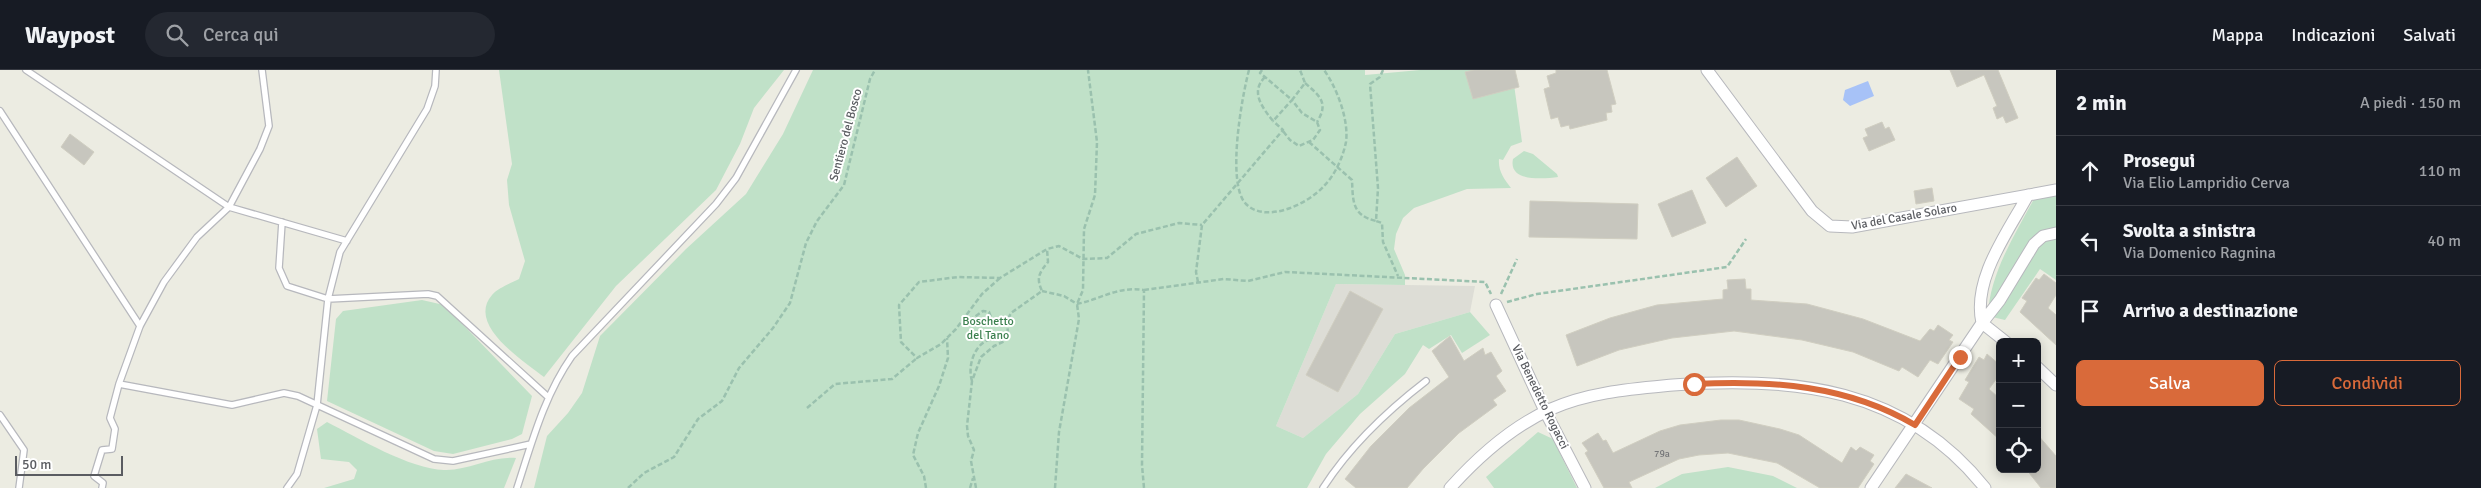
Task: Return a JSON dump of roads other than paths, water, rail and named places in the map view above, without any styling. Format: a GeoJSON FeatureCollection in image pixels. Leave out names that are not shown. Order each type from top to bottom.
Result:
{"type":"FeatureCollection","features":[{"type":"Feature","properties":{"kind":"street","name":"Via del Casale Solaro"},"geometry":{"type":"LineString","coordinates":[[1707,70],[1812,211],[1830,226],[1852,227],[2056,190]]}},
{"type":"Feature","properties":{"kind":"street"},"geometry":{"type":"LineString","coordinates":[[2001,338],[1982,323],[1979,303],[1986,278],[2000,246],[2028,195]]}},
{"type":"Feature","properties":{"kind":"street"},"geometry":{"type":"LineString","coordinates":[[1872,488],[1982,323],[2000,300],[2034,244],[2043,236],[2056,233]]}},
{"type":"Feature","properties":{"kind":"street","name":"Via Benedetto Rogacci"},"geometry":{"type":"LineString","coordinates":[[1496,304],[1545,411],[1585,488]]}},
{"type":"Feature","properties":{"kind":"street"},"geometry":{"type":"LineString","coordinates":[[2041,371],[2056,385]]}},
{"type":"Feature","properties":{"kind":"street"},"geometry":{"type":"LineString","coordinates":[[1450,488],[1489,451],[1545,411],[1572,401],[1623,390],[1706,383],[1773,383],[1802,386],[1855,397],[1891,411],[1915,425],[1956,457],[1985,488]]}},
{"type":"Feature","properties":{"kind":"lane"},"geometry":{"type":"LineString","coordinates":[[26,70],[229,207],[347,241]]}},
{"type":"Feature","properties":{"kind":"lane"},"geometry":{"type":"LineString","coordinates":[[102,488],[103,483],[94,476],[102,450],[112,449],[115,428],[110,418],[119,384],[140,326],[164,282],[197,237],[229,207],[260,150],[269,126],[262,70]]}},
{"type":"Feature","properties":{"kind":"lane"},"geometry":{"type":"LineString","coordinates":[[287,488],[297,474],[317,405],[328,299],[340,252],[427,109],[435,86],[436,70]]}},
{"type":"Feature","properties":{"kind":"lane"},"geometry":{"type":"LineString","coordinates":[[517,488],[547,396],[572,356],[716,204],[736,178],[796,70]]}},
{"type":"Feature","properties":{"kind":"lane"},"geometry":{"type":"LineString","coordinates":[[0,111],[140,326]]}},
{"type":"Feature","properties":{"kind":"lane"},"geometry":{"type":"LineString","coordinates":[[282,222],[279,268],[287,286],[328,299],[428,294],[437,296],[547,396]]}},
{"type":"Feature","properties":{"kind":"lane"},"geometry":{"type":"LineString","coordinates":[[1323,488],[1369,430],[1393,407],[1426,381]]}},
{"type":"Feature","properties":{"kind":"lane"},"geometry":{"type":"LineString","coordinates":[[119,384],[232,405],[284,393],[298,396],[434,459],[453,461],[531,444]]}},
{"type":"Feature","properties":{"kind":"lane"},"geometry":{"type":"LineString","coordinates":[[0,415],[24,450],[19,488]]}},
{"type":"Feature","properties":{"kind":"water"},"geometry":{"type":"Polygon","coordinates":[[[1868,81],[1874,96],[1850,106],[1843,100],[1845,90],[1868,81]]]}},
{"type":"Feature","properties":{"kind":"park label","name":"Boschetto del Tano"},"geometry":{"type":"Point","coordinates":[988,328]}}]}
